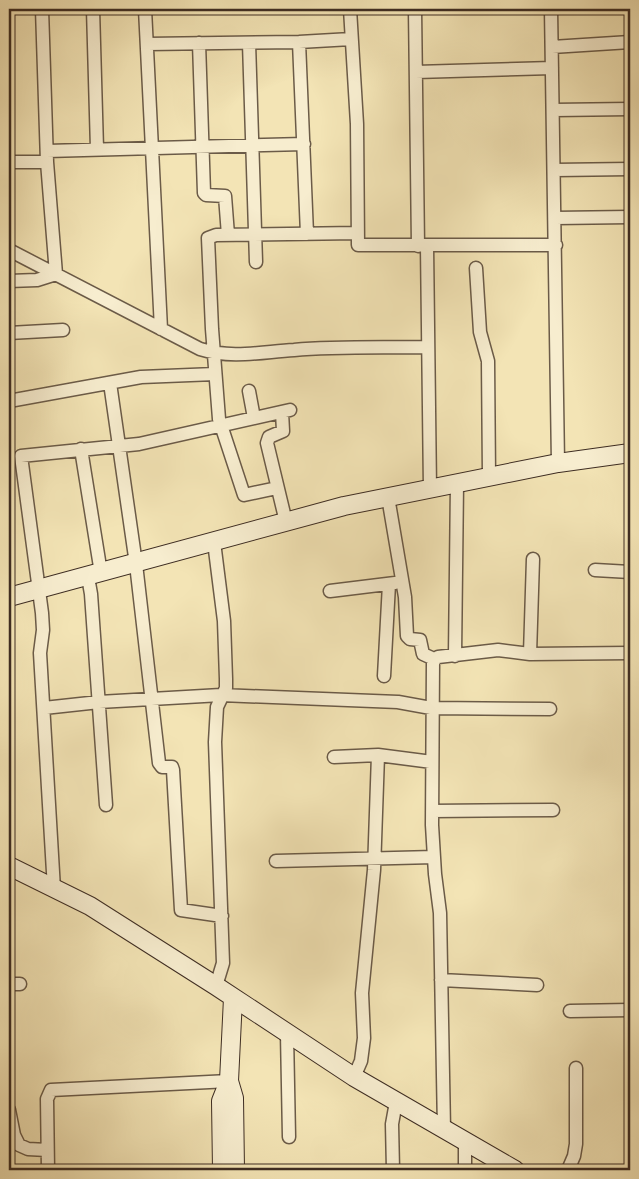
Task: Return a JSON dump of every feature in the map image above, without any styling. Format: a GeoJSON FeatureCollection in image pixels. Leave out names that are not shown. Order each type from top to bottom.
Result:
{"type":"FeatureCollection","features":[{"type":"Feature","properties":{"kind":"street"},"geometry":{"type":"LineString","coordinates":[[42,9],[47,156],[56,274]]}},
{"type":"Feature","properties":{"kind":"street"},"geometry":{"type":"LineString","coordinates":[[93,9],[97,149]]}},
{"type":"Feature","properties":{"kind":"street"},"geometry":{"type":"LineString","coordinates":[[145,9],[161,329]]}},
{"type":"Feature","properties":{"kind":"street"},"geometry":{"type":"LineString","coordinates":[[350,9],[357,124],[358,244],[362,247],[556,245]]}},
{"type":"Feature","properties":{"kind":"street"},"geometry":{"type":"LineString","coordinates":[[415,9],[422,246],[428,347],[430,489]]}},
{"type":"Feature","properties":{"kind":"street"},"geometry":{"type":"LineString","coordinates":[[551,9],[555,170],[558,462]]}},
{"type":"Feature","properties":{"kind":"street"},"geometry":{"type":"LineString","coordinates":[[147,44],[299,42],[351,39]]}},
{"type":"Feature","properties":{"kind":"street"},"geometry":{"type":"LineString","coordinates":[[299,42],[307,234]]}},
{"type":"Feature","properties":{"kind":"street"},"geometry":{"type":"LineString","coordinates":[[552,47],[630,42]]}},
{"type":"Feature","properties":{"kind":"street"},"geometry":{"type":"LineString","coordinates":[[199,43],[204,193],[205,195],[226,197],[228,235]]}},
{"type":"Feature","properties":{"kind":"street"},"geometry":{"type":"LineString","coordinates":[[249,43],[256,262]]}},
{"type":"Feature","properties":{"kind":"street"},"geometry":{"type":"LineString","coordinates":[[416,72],[552,68]]}},
{"type":"Feature","properties":{"kind":"street"},"geometry":{"type":"LineString","coordinates":[[554,110],[630,109]]}},
{"type":"Feature","properties":{"kind":"street"},"geometry":{"type":"LineString","coordinates":[[9,162],[97,149],[304,144]]}},
{"type":"Feature","properties":{"kind":"street"},"geometry":{"type":"LineString","coordinates":[[555,170],[630,169]]}},
{"type":"Feature","properties":{"kind":"street"},"geometry":{"type":"LineString","coordinates":[[555,218],[630,217]]}},
{"type":"Feature","properties":{"kind":"street"},"geometry":{"type":"LineString","coordinates":[[277,488],[244,494],[220,426],[208,240],[213,236],[228,235],[357,233]]}},
{"type":"Feature","properties":{"kind":"street"},"geometry":{"type":"LineString","coordinates":[[9,250],[200,350],[214,354],[235,356],[294,350],[428,347]]}},
{"type":"Feature","properties":{"kind":"street"},"geometry":{"type":"LineString","coordinates":[[476,268],[480,332],[488,361],[489,477]]}},
{"type":"Feature","properties":{"kind":"street"},"geometry":{"type":"LineString","coordinates":[[9,281],[38,280],[56,274]]}},
{"type":"Feature","properties":{"kind":"street"},"geometry":{"type":"LineString","coordinates":[[9,334],[64,330]]}},
{"type":"Feature","properties":{"kind":"street"},"geometry":{"type":"LineString","coordinates":[[9,401],[141,377],[216,374]]}},
{"type":"Feature","properties":{"kind":"street"},"geometry":{"type":"LineString","coordinates":[[110,383],[136,564],[159,763],[162,767],[172,767],[173,770],[181,910],[222,916]]}},
{"type":"Feature","properties":{"kind":"street"},"geometry":{"type":"LineString","coordinates":[[249,391],[254,418]]}},
{"type":"Feature","properties":{"kind":"street"},"geometry":{"type":"LineString","coordinates":[[54,890],[40,653],[43,625],[40,590],[21,457],[25,454],[148,442],[286,411],[283,431],[269,437],[267,440],[286,522]]}},
{"type":"Feature","properties":{"kind":"street"},"geometry":{"type":"LineString","coordinates":[[80,449],[95,575],[99,702],[106,805]]}},
{"type":"Feature","properties":{"kind":"street"},"geometry":{"type":"LineString","coordinates":[[9,597],[286,522],[388,497],[558,462],[630,453]]}},
{"type":"Feature","properties":{"kind":"street"},"geometry":{"type":"LineString","coordinates":[[455,656],[457,483]]}},
{"type":"Feature","properties":{"kind":"street"},"geometry":{"type":"LineString","coordinates":[[388,497],[403,582],[407,636],[420,640],[423,654],[434,659],[498,650],[530,654],[630,653]]}},
{"type":"Feature","properties":{"kind":"street"},"geometry":{"type":"LineString","coordinates":[[214,542],[225,643],[226,685],[217,707],[215,758],[223,962],[216,986]]}},
{"type":"Feature","properties":{"kind":"street"},"geometry":{"type":"LineString","coordinates":[[530,654],[533,559]]}},
{"type":"Feature","properties":{"kind":"street"},"geometry":{"type":"LineString","coordinates":[[595,570],[630,572]]}},
{"type":"Feature","properties":{"kind":"street"},"geometry":{"type":"LineString","coordinates":[[330,591],[403,582]]}},
{"type":"Feature","properties":{"kind":"street"},"geometry":{"type":"LineString","coordinates":[[384,676],[389,584]]}},
{"type":"Feature","properties":{"kind":"street"},"geometry":{"type":"LineString","coordinates":[[434,659],[432,810],[434,857],[440,913],[444,1129]]}},
{"type":"Feature","properties":{"kind":"street"},"geometry":{"type":"LineString","coordinates":[[44,708],[99,702],[221,694],[389,701],[432,708],[550,708]]}},
{"type":"Feature","properties":{"kind":"street"},"geometry":{"type":"LineString","coordinates":[[334,756],[378,755],[432,762]]}},
{"type":"Feature","properties":{"kind":"street"},"geometry":{"type":"LineString","coordinates":[[354,1077],[361,1060],[364,1038],[362,993],[375,858],[378,755]]}},
{"type":"Feature","properties":{"kind":"street"},"geometry":{"type":"LineString","coordinates":[[432,810],[553,810]]}},
{"type":"Feature","properties":{"kind":"street"},"geometry":{"type":"LineString","coordinates":[[276,860],[434,857]]}},
{"type":"Feature","properties":{"kind":"street"},"geometry":{"type":"LineString","coordinates":[[9,866],[54,890],[90,906],[354,1077],[514,1170]]}},
{"type":"Feature","properties":{"kind":"street"},"geometry":{"type":"LineString","coordinates":[[441,980],[537,986]]}},
{"type":"Feature","properties":{"kind":"street"},"geometry":{"type":"LineString","coordinates":[[233,998],[229,1081],[234,1098],[235,1170]]}},
{"type":"Feature","properties":{"kind":"street"},"geometry":{"type":"LineString","coordinates":[[570,1011],[630,1010]]}},
{"type":"Feature","properties":{"kind":"street"},"geometry":{"type":"LineString","coordinates":[[287,1034],[289,1137]]}},
{"type":"Feature","properties":{"kind":"street"},"geometry":{"type":"LineString","coordinates":[[568,1170],[574,1156],[576,1144],[576,1068]]}},
{"type":"Feature","properties":{"kind":"street"},"geometry":{"type":"LineString","coordinates":[[48,1170],[47,1099],[50,1090],[229,1081]]}},
{"type":"Feature","properties":{"kind":"street"},"geometry":{"type":"LineString","coordinates":[[222,1170],[221,1100],[229,1081]]}},
{"type":"Feature","properties":{"kind":"street"},"geometry":{"type":"LineString","coordinates":[[393,1170],[392,1124],[396,1102]]}},
{"type":"Feature","properties":{"kind":"street"},"geometry":{"type":"LineString","coordinates":[[9,1110],[14,1135],[19,1145],[28,1149],[48,1150]]}},
{"type":"Feature","properties":{"kind":"street"},"geometry":{"type":"LineString","coordinates":[[465,1140],[465,1170]]}}]}
